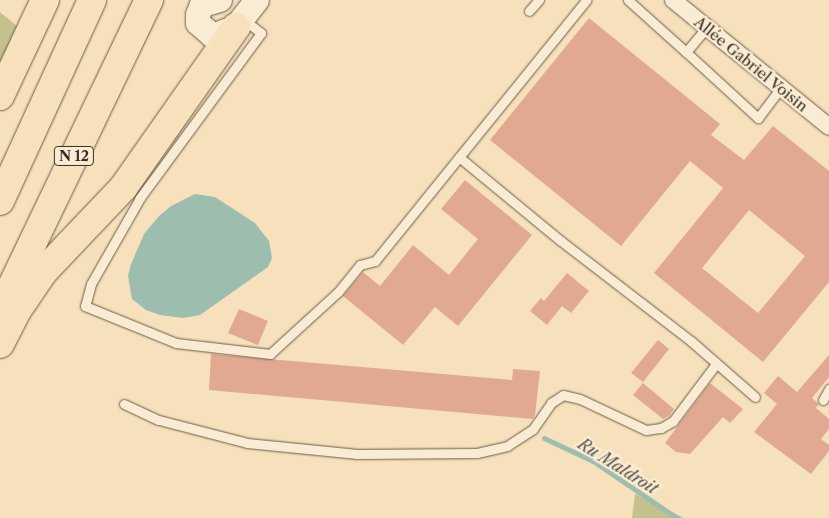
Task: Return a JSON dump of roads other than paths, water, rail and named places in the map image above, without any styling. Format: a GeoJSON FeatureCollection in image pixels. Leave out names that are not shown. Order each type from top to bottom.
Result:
{"type":"FeatureCollection","features":[{"type":"Feature","properties":{"kind":"highway"},"geometry":{"type":"LineString","coordinates":[[0,96],[44,0]]}},
{"type":"Feature","properties":{"kind":"highway"},"geometry":{"type":"LineString","coordinates":[[0,201],[92,0]]}},
{"type":"Feature","properties":{"kind":"highway","name":"N 12"},"geometry":{"type":"LineString","coordinates":[[0,312],[149,0]]}},
{"type":"Feature","properties":{"kind":"highway"},"geometry":{"type":"LineString","coordinates":[[0,344],[16,312],[44,272],[122,188],[245,15]]}},
{"type":"Feature","properties":{"kind":"street"},"geometry":{"type":"LineString","coordinates":[[220,0],[202,5],[198,23],[213,36],[245,15]]}},
{"type":"Feature","properties":{"kind":"street","name":"Allée Gabriel Voisin"},"geometry":{"type":"LineString","coordinates":[[673,0],[829,127]]}},
{"type":"Feature","properties":{"kind":"lane"},"geometry":{"type":"LineString","coordinates":[[530,11],[539,0]]}},
{"type":"Feature","properties":{"kind":"lane"},"geometry":{"type":"LineString","coordinates":[[245,15],[260,33],[140,198],[91,284],[84,306],[176,344],[270,354],[338,292],[360,265],[375,261],[586,0]]}},
{"type":"Feature","properties":{"kind":"lane"},"geometry":{"type":"LineString","coordinates":[[628,0],[758,118],[781,88]]}},
{"type":"Feature","properties":{"kind":"lane"},"geometry":{"type":"LineString","coordinates":[[686,52],[706,28]]}},
{"type":"Feature","properties":{"kind":"lane"},"geometry":{"type":"LineString","coordinates":[[459,158],[755,397]]}},
{"type":"Feature","properties":{"kind":"lane"},"geometry":{"type":"LineString","coordinates":[[124,404],[159,420],[247,443],[357,454],[476,453],[507,446],[533,429],[551,404],[564,395],[580,399],[646,430],[661,428],[673,422],[716,364]]}},
{"type":"Feature","properties":{"kind":"lane"},"geometry":{"type":"LineString","coordinates":[[823,400],[829,389]]}},
{"type":"Feature","properties":{"kind":"waterway","name":"Ru Maldroit"},"geometry":{"type":"LineString","coordinates":[[544,438],[593,461],[677,518]]}}]}
